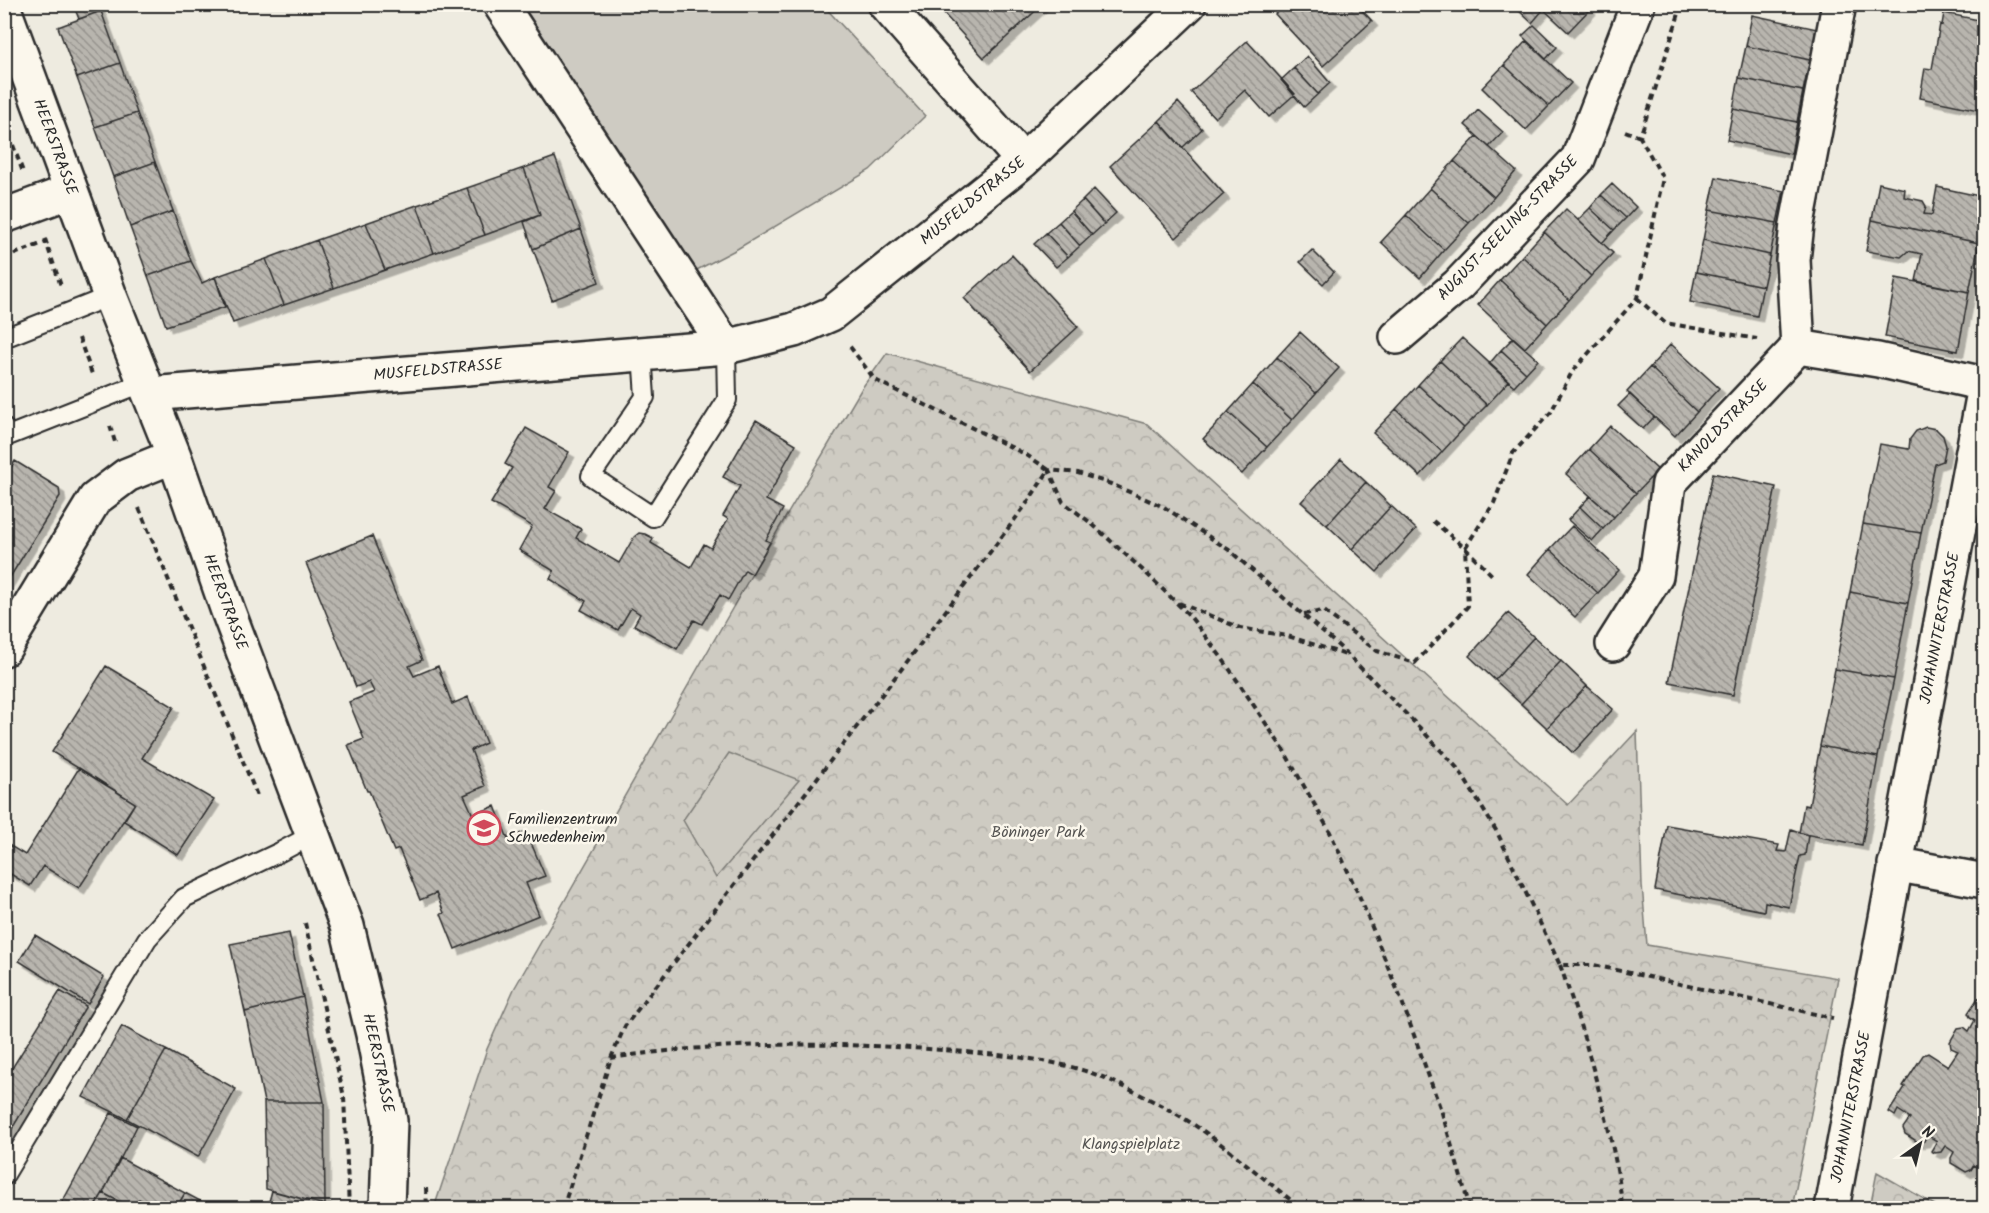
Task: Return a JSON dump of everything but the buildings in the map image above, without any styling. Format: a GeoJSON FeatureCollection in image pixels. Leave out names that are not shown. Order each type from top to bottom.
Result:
{"type":"FeatureCollection","features":[{"type":"Feature","properties":{"kind":"street"},"geometry":{"type":"LineString","coordinates":[[500,4],[726,347]]}},
{"type":"Feature","properties":{"kind":"street","name":"MUSFELDSTRASSE"},"geometry":{"type":"LineString","coordinates":[[147,388],[726,347],[794,330],[831,314],[1023,161],[1189,4]]}},
{"type":"Feature","properties":{"kind":"street","name":"AUGUST-SEELING-STRASSE"},"geometry":{"type":"LineString","coordinates":[[1397,337],[1458,285],[1578,159],[1638,4]]}},
{"type":"Feature","properties":{"kind":"street"},"geometry":{"type":"LineString","coordinates":[[1839,4],[1797,224],[1793,260],[1798,347],[1878,360],[1984,384]]}},
{"type":"Feature","properties":{"kind":"street","name":"HEERSTRASSE"},"geometry":{"type":"LineString","coordinates":[[4,9],[110,296],[174,456],[228,611],[347,926],[390,1121],[387,1209]]}},
{"type":"Feature","properties":{"kind":"street"},"geometry":{"type":"LineString","coordinates":[[871,12],[1023,161]]}},
{"type":"Feature","properties":{"kind":"street"},"geometry":{"type":"LineString","coordinates":[[19,210],[71,191]]}},
{"type":"Feature","properties":{"kind":"street","name":"KANOLDSTRASSE"},"geometry":{"type":"LineString","coordinates":[[1613,644],[1656,576],[1668,483],[1798,347]]}},
{"type":"Feature","properties":{"kind":"street","name":"JOHANNITERSTRASSE"},"geometry":{"type":"LineString","coordinates":[[1832,1209],[1984,392]]}},
{"type":"Feature","properties":{"kind":"street"},"geometry":{"type":"LineString","coordinates":[[4,649],[95,499],[127,475],[174,456]]}},
{"type":"Feature","properties":{"kind":"street"},"geometry":{"type":"LineString","coordinates":[[1895,864],[1984,881]]}},
{"type":"Feature","properties":{"kind":"lane"},"geometry":{"type":"LineString","coordinates":[[4,338],[110,296]]}},
{"type":"Feature","properties":{"kind":"lane"},"geometry":{"type":"LineString","coordinates":[[642,353],[645,397],[591,477],[653,517],[727,400],[726,347]]}},
{"type":"Feature","properties":{"kind":"lane"},"geometry":{"type":"LineString","coordinates":[[6,435],[100,399],[147,388]]}},
{"type":"Feature","properties":{"kind":"lane"},"geometry":{"type":"LineString","coordinates":[[4,1176],[147,939],[184,898],[314,834]]}},
{"type":"Feature","properties":{"kind":"path"},"geometry":{"type":"LineString","coordinates":[[844,4],[871,12]]}},
{"type":"Feature","properties":{"kind":"path"},"geometry":{"type":"LineString","coordinates":[[1303,614],[1324,611],[1377,651],[1415,663],[1468,606],[1465,548],[1494,503],[1513,453],[1551,412],[1572,372],[1637,298],[1663,178],[1640,137],[1682,4]]}},
{"type":"Feature","properties":{"kind":"path"},"geometry":{"type":"LineString","coordinates":[[11,139],[19,210],[46,242],[127,475],[258,798]]}},
{"type":"Feature","properties":{"kind":"path"},"geometry":{"type":"LineString","coordinates":[[4,258],[46,242]]}},
{"type":"Feature","properties":{"kind":"path"},"geometry":{"type":"LineString","coordinates":[[1637,298],[1665,323],[1798,347]]}},
{"type":"Feature","properties":{"kind":"path"},"geometry":{"type":"LineString","coordinates":[[848,344],[875,380],[1025,454],[1049,470],[1089,477],[1111,484],[1164,507],[1229,550],[1348,656],[1459,770],[1497,832],[1560,965],[1596,1078],[1620,1178],[1622,1209]]}},
{"type":"Feature","properties":{"kind":"path"},"geometry":{"type":"LineString","coordinates":[[1049,470],[1062,502],[1091,523],[1189,615],[1222,658],[1283,749],[1330,832],[1361,900],[1401,999],[1442,1113],[1470,1209]]}},
{"type":"Feature","properties":{"kind":"path"},"geometry":{"type":"LineString","coordinates":[[563,1209],[611,1058],[625,1026],[900,671],[1025,506],[1049,470]]}},
{"type":"Feature","properties":{"kind":"path"},"geometry":{"type":"LineString","coordinates":[[1432,521],[1465,548],[1493,576]]}},
{"type":"Feature","properties":{"kind":"path"},"geometry":{"type":"LineString","coordinates":[[1176,602],[1240,628],[1288,636],[1348,656]]}},
{"type":"Feature","properties":{"kind":"path"},"geometry":{"type":"LineString","coordinates":[[304,917],[344,1097],[349,1209]]}},
{"type":"Feature","properties":{"kind":"path"},"geometry":{"type":"LineString","coordinates":[[1560,965],[1594,965],[1866,1026]]}},
{"type":"Feature","properties":{"kind":"path"},"geometry":{"type":"LineString","coordinates":[[611,1058],[652,1052],[823,1043],[980,1053],[1064,1064],[1112,1081],[1162,1106],[1207,1134],[1301,1209]]}},
{"type":"Feature","properties":{"kind":"green space"},"geometry":{"type":"Polygon","coordinates":[[[517,5],[823,5],[925,116],[870,170],[737,249],[693,272],[517,5]]]}},
{"type":"Feature","properties":{"kind":"green space","name":"Böninger Park"},"geometry":{"type":"Polygon","coordinates":[[[887,353],[1147,424],[1568,805],[1637,731],[1642,885],[1647,945],[1838,978],[1792,1208],[434,1208],[487,1049],[514,989],[752,574],[862,388],[887,353]]]}},
{"type":"Feature","properties":{"kind":"green space"},"geometry":{"type":"Polygon","coordinates":[[[729,753],[799,780],[716,878],[683,820],[729,753]]]}},
{"type":"Feature","properties":{"kind":"green space"},"geometry":{"type":"Polygon","coordinates":[[[1877,1172],[1940,1208],[1870,1208],[1877,1172]]]}},
{"type":"Feature","properties":{"kind":"place","name":"Familienzentrum Schwedenheim"},"geometry":{"type":"Point","coordinates":[484,828]}},
{"type":"Feature","properties":{"kind":"park label","name":"Klangspielplatz"},"geometry":{"type":"Point","coordinates":[1131,1144]}}]}
